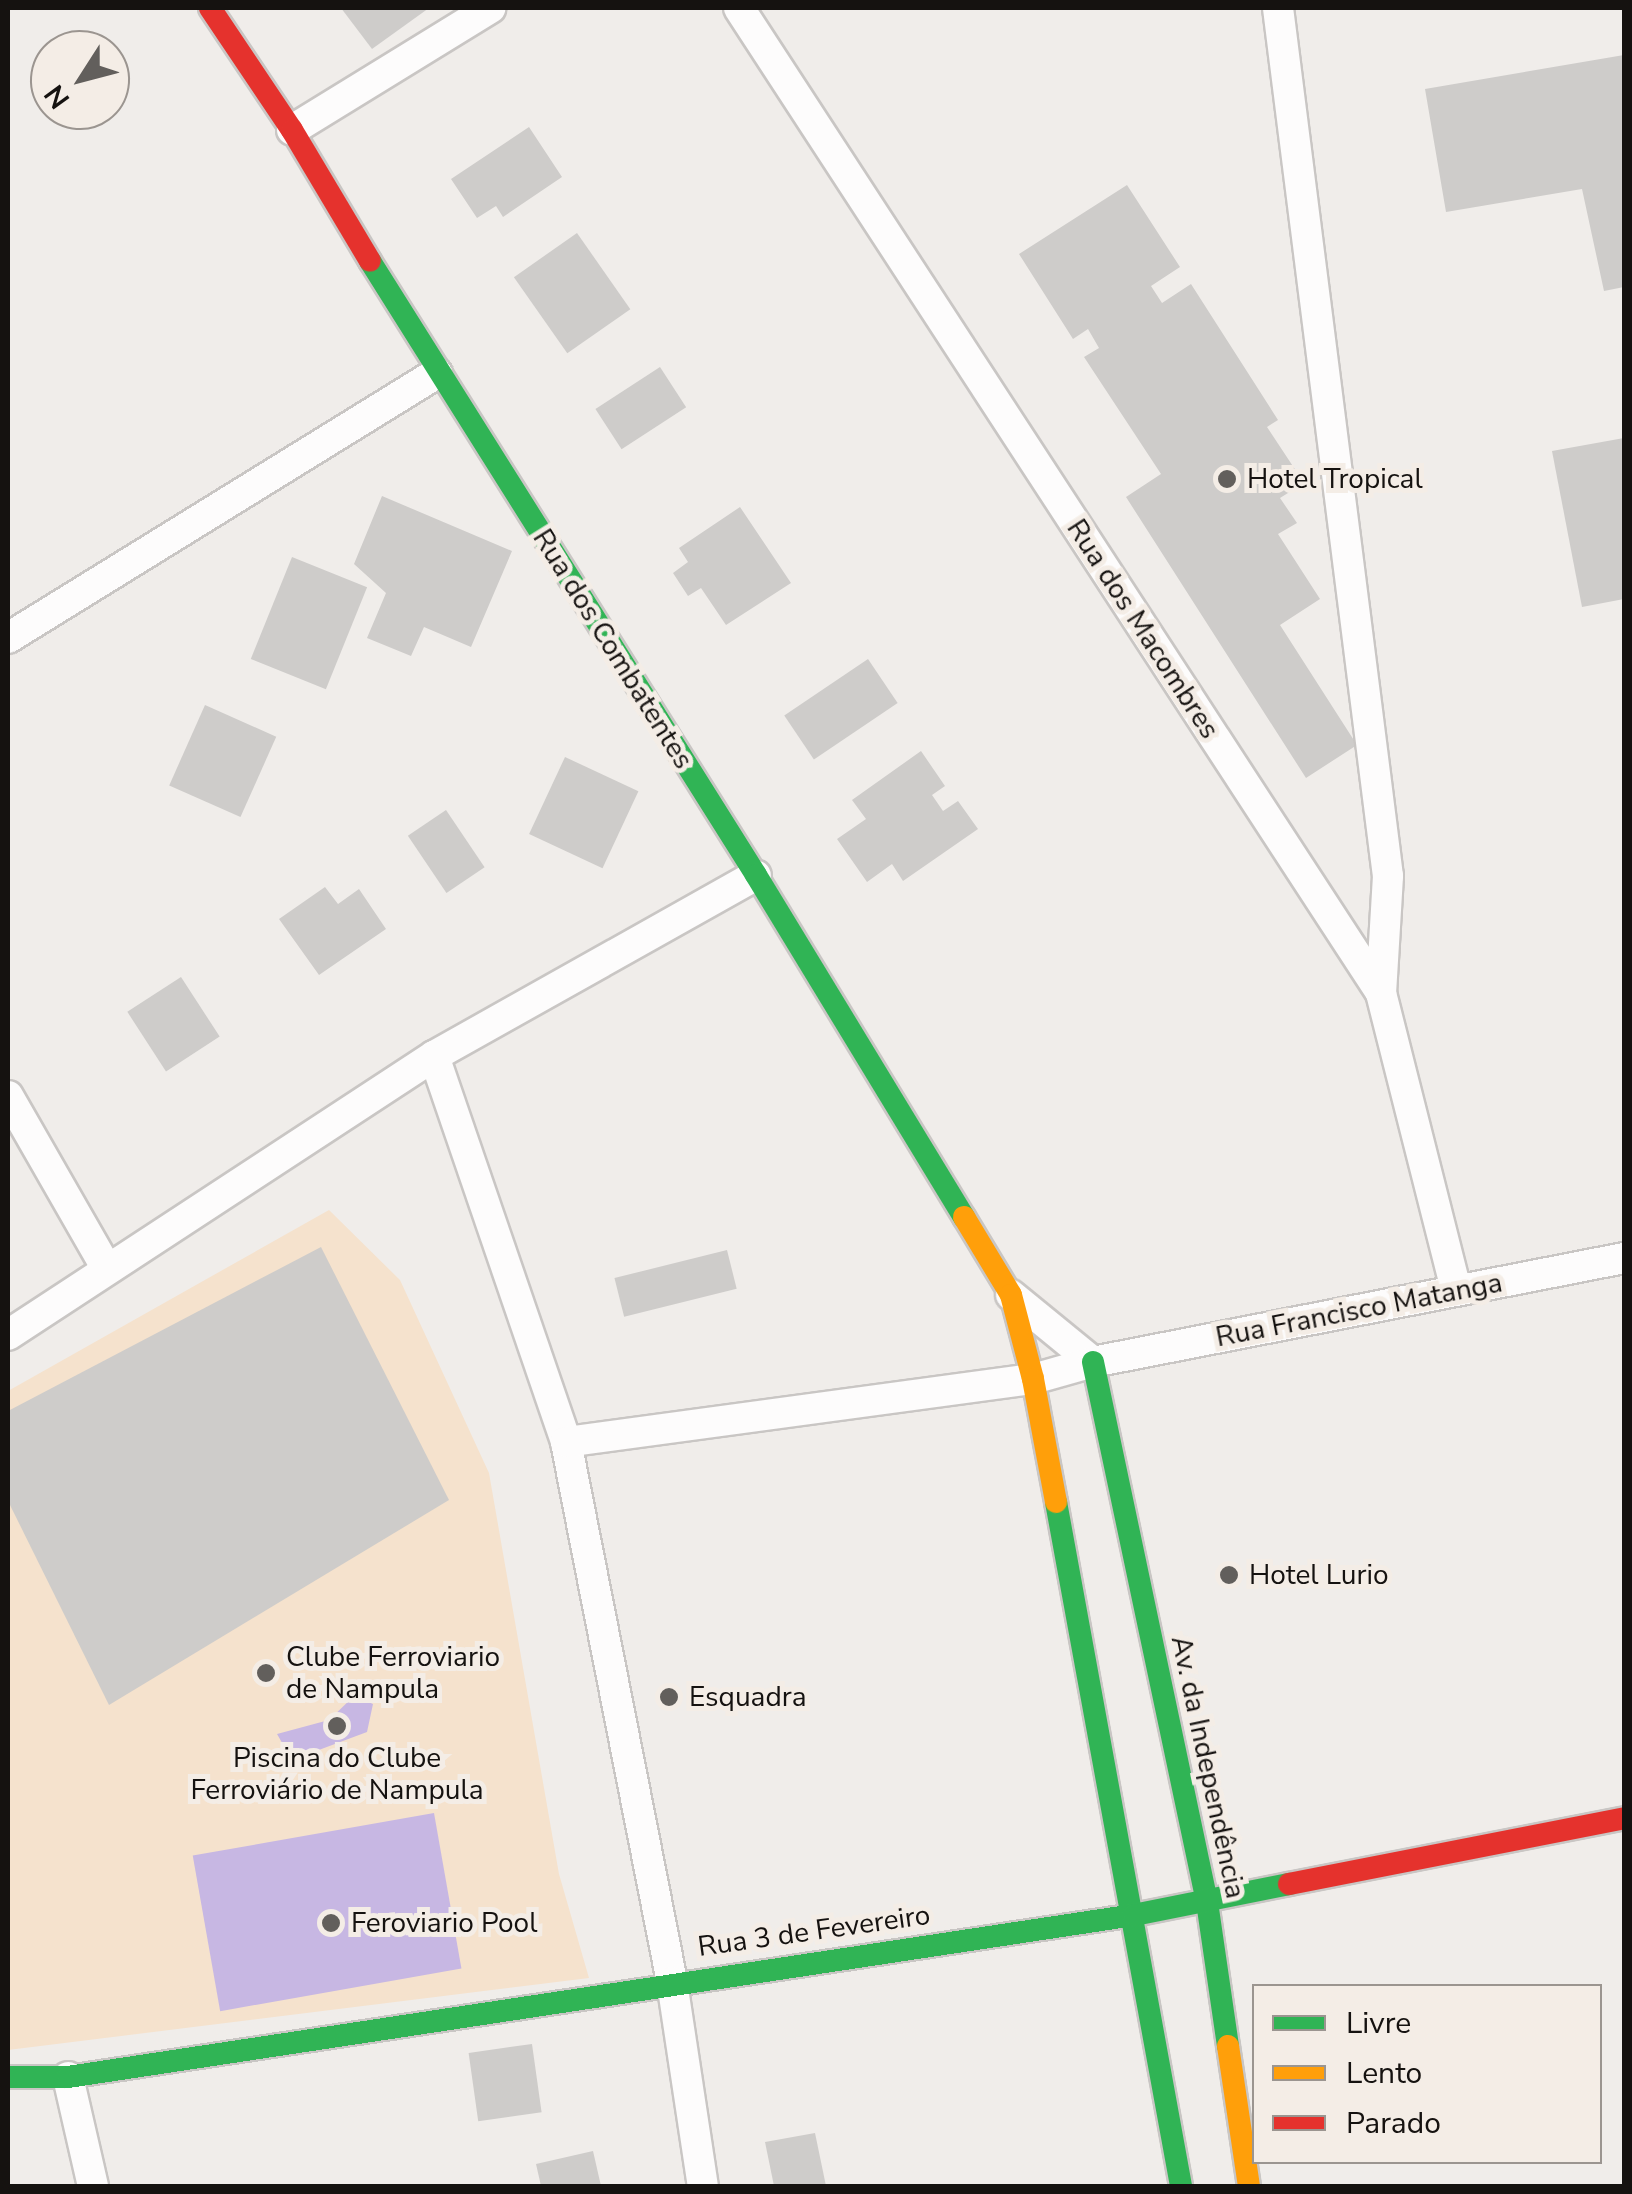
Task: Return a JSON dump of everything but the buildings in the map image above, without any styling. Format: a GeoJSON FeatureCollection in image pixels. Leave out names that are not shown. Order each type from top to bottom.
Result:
{"type":"FeatureCollection","features":[{"type":"Feature","properties":{"kind":"street","name":"Rua dos Combatentes"},"geometry":{"type":"LineString","coordinates":[[210,8],[292,130],[437,372],[756,874],[1010,1295],[1033,1379]]}},
{"type":"Feature","properties":{"kind":"street"},"geometry":{"type":"LineString","coordinates":[[292,130],[490,8]]}},
{"type":"Feature","properties":{"kind":"street","name":"Rua dos Macombres"},"geometry":{"type":"LineString","coordinates":[[739,8],[1380,993],[1456,1290]]}},
{"type":"Feature","properties":{"kind":"street"},"geometry":{"type":"LineString","coordinates":[[1278,8],[1388,876],[1380,993]]}},
{"type":"Feature","properties":{"kind":"street"},"geometry":{"type":"LineString","coordinates":[[8,638],[437,372]]}},
{"type":"Feature","properties":{"kind":"street"},"geometry":{"type":"LineString","coordinates":[[8,1334],[434,1056],[756,874]]}},
{"type":"Feature","properties":{"kind":"street"},"geometry":{"type":"LineString","coordinates":[[434,1056],[566,1442],[672,1982],[702,2186]]}},
{"type":"Feature","properties":{"kind":"street"},"geometry":{"type":"LineString","coordinates":[[8,1096],[106,1267]]}},
{"type":"Feature","properties":{"kind":"street","name":"Rua Francisco Matanga"},"geometry":{"type":"LineString","coordinates":[[1093,1362],[1624,1258]]}},
{"type":"Feature","properties":{"kind":"street"},"geometry":{"type":"LineString","coordinates":[[1010,1295],[1093,1362]]}},
{"type":"Feature","properties":{"kind":"street"},"geometry":{"type":"LineString","coordinates":[[566,1442],[1033,1379],[1093,1362]]}},
{"type":"Feature","properties":{"kind":"street","name":"Av. da Independência"},"geometry":{"type":"LineString","coordinates":[[1093,1362],[1207,1902],[1249,2186]]}},
{"type":"Feature","properties":{"kind":"street"},"geometry":{"type":"LineString","coordinates":[[1033,1379],[1181,2186]]}},
{"type":"Feature","properties":{"kind":"street","name":"Rua 3 de Fevereiro"},"geometry":{"type":"LineString","coordinates":[[8,2077],[68,2077],[672,1982],[1134,1915],[1624,1818]]}},
{"type":"Feature","properties":{"kind":"street"},"geometry":{"type":"LineString","coordinates":[[68,2077],[93,2186]]}},
{"type":"Feature","properties":{"kind":"shaded area","name":"Clube Ferroviario de Nampula"},"geometry":{"type":"Polygon","coordinates":[[[329,1210],[400,1280],[489,1473],[559,1874],[589,1978],[8,2050],[8,1391],[329,1210]]]}},
{"type":"Feature","properties":{"kind":"shaded area","name":"Piscina do Clube Ferroviário de Nampula"},"geometry":{"type":"Polygon","coordinates":[[[354,1696],[373,1704],[367,1732],[292,1760],[277,1734],[329,1720],[354,1696]]]}},
{"type":"Feature","properties":{"kind":"shaded area"},"geometry":{"type":"Polygon","coordinates":[[[434,1813],[461,1969],[220,2011],[193,1856],[434,1813]]]}},
{"type":"Feature","properties":{"kind":"traffic: fast"},"geometry":{"type":"LineString","coordinates":[[370,261],[756,875],[964,1217]]}},
{"type":"Feature","properties":{"kind":"traffic: fast"},"geometry":{"type":"LineString","coordinates":[[1093,1362],[1207,1902],[1228,2046]]}},
{"type":"Feature","properties":{"kind":"traffic: fast"},"geometry":{"type":"LineString","coordinates":[[1056,1502],[1181,2186]]}},
{"type":"Feature","properties":{"kind":"traffic: fast"},"geometry":{"type":"LineString","coordinates":[[8,2077],[68,2077],[1134,1915],[1289,1884]]}},
{"type":"Feature","properties":{"kind":"traffic: slow"},"geometry":{"type":"LineString","coordinates":[[964,1217],[1011,1295],[1033,1379],[1056,1502]]}},
{"type":"Feature","properties":{"kind":"traffic: slow"},"geometry":{"type":"LineString","coordinates":[[1228,2046],[1249,2186]]}},
{"type":"Feature","properties":{"kind":"traffic: jam"},"geometry":{"type":"LineString","coordinates":[[210,8],[292,130],[370,261]]}},
{"type":"Feature","properties":{"kind":"traffic: jam"},"geometry":{"type":"LineString","coordinates":[[1289,1884],[1624,1818]]}},
{"type":"Feature","properties":{"kind":"place","name":"Hotel Tropical"},"geometry":{"type":"Point","coordinates":[1227,479]}},
{"type":"Feature","properties":{"kind":"place","name":"Hotel Lurio"},"geometry":{"type":"Point","coordinates":[1229,1575]}},
{"type":"Feature","properties":{"kind":"place","name":"Clube Ferroviario de Nampula"},"geometry":{"type":"Point","coordinates":[266,1673]}},
{"type":"Feature","properties":{"kind":"place","name":"Esquadra"},"geometry":{"type":"Point","coordinates":[669,1697]}},
{"type":"Feature","properties":{"kind":"place","name":"Piscina do Clube Ferroviário de Nampula"},"geometry":{"type":"Point","coordinates":[337,1726]}},
{"type":"Feature","properties":{"kind":"place","name":"Feroviario Pool"},"geometry":{"type":"Point","coordinates":[331,1923]}}]}
